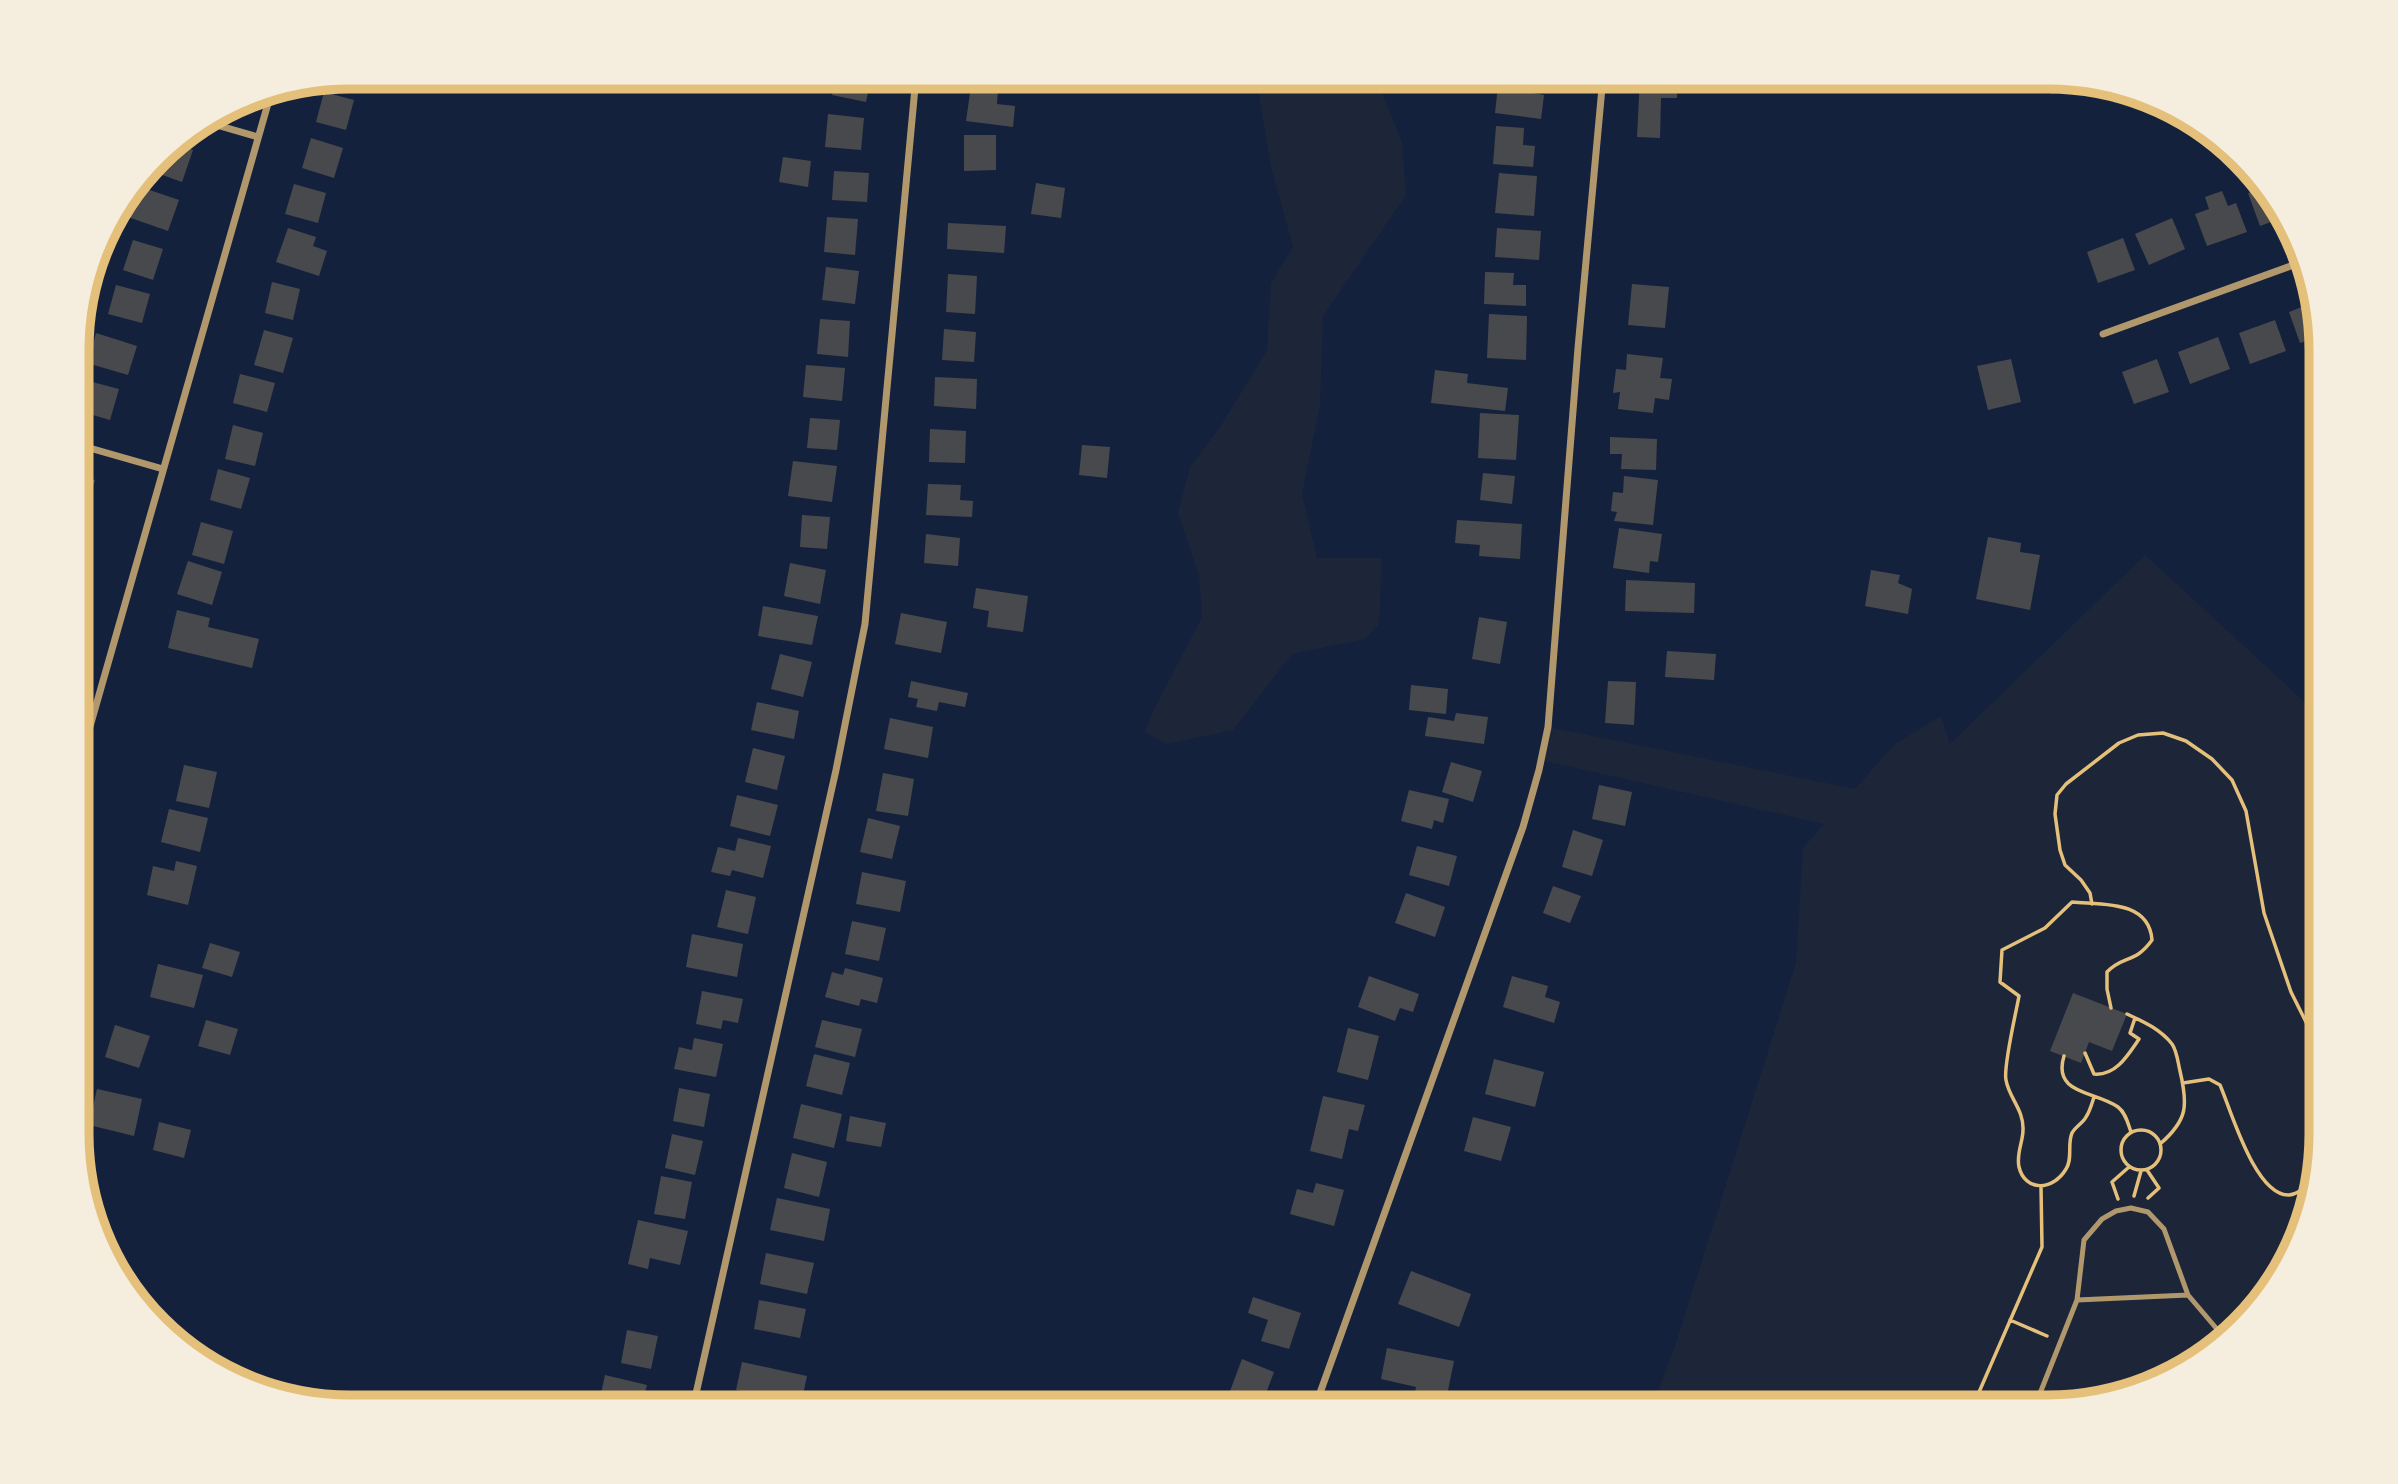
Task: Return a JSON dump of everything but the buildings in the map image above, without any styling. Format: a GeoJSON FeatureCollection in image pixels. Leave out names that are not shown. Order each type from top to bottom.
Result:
{"type":"FeatureCollection","features":[{"type":"Feature","properties":{"kind":"street"},"geometry":{"type":"LineString","coordinates":[[697,1395],[836,770],[865,624],[915,89]]}},
{"type":"Feature","properties":{"kind":"street"},"geometry":{"type":"LineString","coordinates":[[1319,1395],[1523,827],[1539,770],[1548,727],[1554,670],[1578,348],[1602,89]]}},
{"type":"Feature","properties":{"kind":"street"},"geometry":{"type":"LineString","coordinates":[[89,730],[268,102]]}},
{"type":"Feature","properties":{"kind":"street"},"geometry":{"type":"LineString","coordinates":[[218,125],[258,137]]}},
{"type":"Feature","properties":{"kind":"street"},"geometry":{"type":"LineString","coordinates":[[2103,334],[2294,265]]}},
{"type":"Feature","properties":{"kind":"street"},"geometry":{"type":"LineString","coordinates":[[89,448],[163,469]]}},
{"type":"Feature","properties":{"kind":"lane"},"geometry":{"type":"LineString","coordinates":[[2039,1395],[2077,1300],[2084,1240],[2102,1219],[2116,1211],[2131,1208],[2148,1212],[2164,1229],[2188,1295],[2219,1331]]}},
{"type":"Feature","properties":{"kind":"lane"},"geometry":{"type":"LineString","coordinates":[[2077,1300],[2188,1295]]}},
{"type":"Feature","properties":{"kind":"path"},"geometry":{"type":"LineString","coordinates":[[2092,904],[2090,893],[2065,865],[2060,850],[2057,795],[2066,784],[2119,743],[2138,735],[2163,733],[2186,741],[2212,759],[2232,780],[2246,811],[2264,913],[2291,992],[2309,1028]]}},
{"type":"Feature","properties":{"kind":"path"},"geometry":{"type":"LineString","coordinates":[[2094,1097],[2086,1118],[2072,1133],[2069,1166],[2054,1184],[2041,1187],[2025,1179],[2019,1167],[2024,1129],[2021,1111],[2005,1078],[2019,996],[2000,982],[2002,950],[2045,928],[2072,902],[2127,907],[2151,927],[2152,940],[2134,959],[2116,962],[2107,972],[2110,1008]]}},
{"type":"Feature","properties":{"kind":"path"},"geometry":{"type":"LineString","coordinates":[[2127,1014],[2153,1026],[2174,1046],[2183,1083],[2185,1111],[2180,1123],[2160,1144]]}},
{"type":"Feature","properties":{"kind":"path"},"geometry":{"type":"LineString","coordinates":[[2085,1054],[2094,1074],[2104,1075],[2124,1062],[2139,1039],[2130,1033],[2135,1018]]}},
{"type":"Feature","properties":{"kind":"path"},"geometry":{"type":"LineString","coordinates":[[2064,1056],[2061,1073],[2065,1081],[2076,1089],[2118,1108],[2126,1116],[2131,1132]]}},
{"type":"Feature","properties":{"kind":"path"},"geometry":{"type":"LineString","coordinates":[[2183,1083],[2209,1079],[2220,1085],[2243,1144],[2267,1185],[2279,1194],[2291,1195],[2303,1188]]}},
{"type":"Feature","properties":{"kind":"path"},"geometry":{"type":"LineString","coordinates":[[2145,1130],[2152,1133],[2160,1144],[2161,1157],[2147,1170],[2129,1167],[2121,1156],[2122,1142],[2131,1132],[2145,1130]]}},
{"type":"Feature","properties":{"kind":"path"},"geometry":{"type":"LineString","coordinates":[[2116,1211],[2118,1198],[2112,1182],[2129,1167]]}},
{"type":"Feature","properties":{"kind":"path"},"geometry":{"type":"LineString","coordinates":[[2147,1170],[2159,1188],[2148,1199],[2148,1212]]}},
{"type":"Feature","properties":{"kind":"path"},"geometry":{"type":"LineString","coordinates":[[2131,1208],[2141,1171]]}},
{"type":"Feature","properties":{"kind":"path"},"geometry":{"type":"LineString","coordinates":[[1978,1395],[2042,1247],[2041,1187]]}},
{"type":"Feature","properties":{"kind":"path"},"geometry":{"type":"LineString","coordinates":[[2010,1320],[2046,1336]]}},
{"type":"Feature","properties":{"kind":"shaded area"},"geometry":{"type":"Polygon","coordinates":[[[1258,89],[1381,89],[1402,142],[1406,195],[1323,316],[1320,405],[1302,494],[1317,558],[1382,558],[1379,624],[1365,639],[1292,654],[1233,730],[1166,744],[1145,732],[1152,713],[1202,617],[1199,575],[1178,513],[1190,467],[1220,427],[1267,351],[1271,283],[1293,247],[1271,167],[1258,89]]]}},
{"type":"Feature","properties":{"kind":"shaded area"},"geometry":{"type":"Polygon","coordinates":[[[2145,555],[2308,705],[2309,1134],[2304,1185],[2289,1234],[2255,1293],[2220,1330],[2193,1351],[2163,1368],[2115,1386],[2082,1393],[2048,1395],[1656,1395],[1676,1343],[1796,963],[1803,848],[1824,824],[1541,760],[1548,727],[1855,789],[1895,744],[1941,716],[1950,744],[2145,555]]]}}]}
